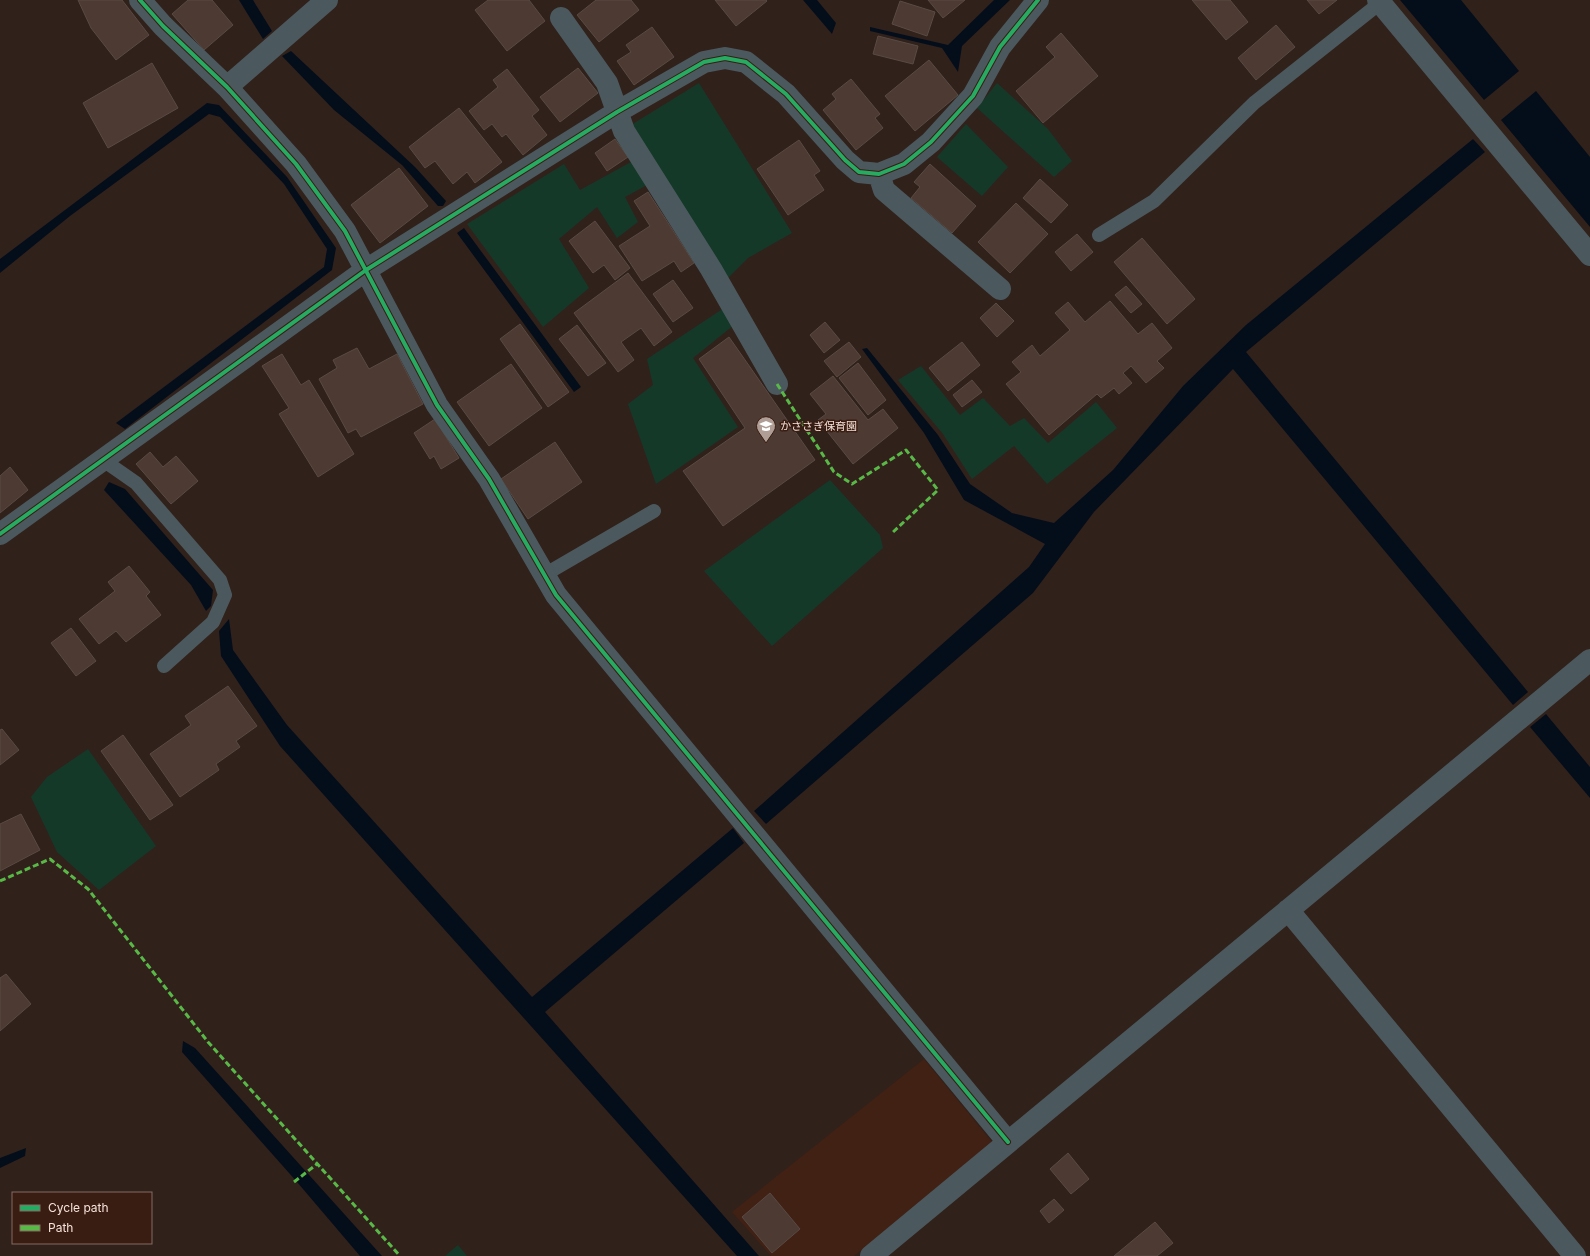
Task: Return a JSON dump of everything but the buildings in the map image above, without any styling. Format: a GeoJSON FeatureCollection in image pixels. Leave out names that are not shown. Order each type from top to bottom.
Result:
{"type":"FeatureCollection","features":[{"type":"Feature","properties":{"kind":"street"},"geometry":{"type":"LineString","coordinates":[[140,0],[163,26],[227,87],[296,164],[345,231],[437,405],[489,479],[556,595],[1008,1142]]}},
{"type":"Feature","properties":{"kind":"street"},"geometry":{"type":"LineString","coordinates":[[227,87],[327,0]]}},
{"type":"Feature","properties":{"kind":"street"},"geometry":{"type":"LineString","coordinates":[[0,534],[366,270],[617,112],[704,62],[725,58],[746,62],[786,94],[845,160],[859,172],[879,174],[904,164],[931,142],[973,96],[1000,47],[1038,0]]}},
{"type":"Feature","properties":{"kind":"street"},"geometry":{"type":"LineString","coordinates":[[1379,1],[1590,255]]}},
{"type":"Feature","properties":{"kind":"street"},"geometry":{"type":"LineString","coordinates":[[561,18],[607,83],[624,131],[711,269],[777,384]]}},
{"type":"Feature","properties":{"kind":"street"},"geometry":{"type":"LineString","coordinates":[[879,174],[884,190],[1000,289]]}},
{"type":"Feature","properties":{"kind":"street"},"geometry":{"type":"LineString","coordinates":[[870,1256],[1590,660]]}},
{"type":"Feature","properties":{"kind":"street"},"geometry":{"type":"LineString","coordinates":[[1288,910],[1575,1256]]}},
{"type":"Feature","properties":{"kind":"lane"},"geometry":{"type":"LineString","coordinates":[[1099,236],[1154,202],[1254,104],[1379,1]]}},
{"type":"Feature","properties":{"kind":"lane"},"geometry":{"type":"LineString","coordinates":[[103,460],[136,483],[220,580],[225,595],[213,622],[164,666]]}},
{"type":"Feature","properties":{"kind":"lane"},"geometry":{"type":"LineString","coordinates":[[544,575],[654,511]]}},
{"type":"Feature","properties":{"kind":"shaded area"},"geometry":{"type":"Polygon","coordinates":[[[924,1059],[992,1142],[854,1256],[771,1256],[732,1212],[924,1059]]]}},
{"type":"Feature","properties":{"kind":"green space"},"geometry":{"type":"Polygon","coordinates":[[[699,83],[792,233],[748,258],[728,278],[631,125],[699,83]]]}},
{"type":"Feature","properties":{"kind":"green space"},"geometry":{"type":"Polygon","coordinates":[[[997,83],[1048,129],[1072,161],[1054,177],[977,108],[997,83]]]}},
{"type":"Feature","properties":{"kind":"green space"},"geometry":{"type":"Polygon","coordinates":[[[966,124],[1008,167],[982,196],[937,157],[966,124]]]}},
{"type":"Feature","properties":{"kind":"green space"},"geometry":{"type":"Polygon","coordinates":[[[631,162],[647,185],[625,197],[638,222],[617,238],[597,207],[559,239],[589,288],[543,327],[467,224],[564,164],[580,190],[631,162]]]}},
{"type":"Feature","properties":{"kind":"green space"},"geometry":{"type":"Polygon","coordinates":[[[724,308],[734,325],[693,358],[738,427],[656,484],[628,404],[653,385],[647,359],[724,308]]]}},
{"type":"Feature","properties":{"kind":"green space"},"geometry":{"type":"Polygon","coordinates":[[[921,366],[960,415],[983,398],[1010,426],[1024,418],[1048,443],[1096,402],[1117,428],[1047,484],[1014,446],[972,479],[943,434],[898,380],[921,366]]]}},
{"type":"Feature","properties":{"kind":"green space"},"geometry":{"type":"Polygon","coordinates":[[[830,480],[880,535],[883,548],[772,646],[704,571],[830,480]]]}},
{"type":"Feature","properties":{"kind":"green space"},"geometry":{"type":"Polygon","coordinates":[[[88,749],[156,846],[99,890],[57,852],[31,797],[47,777],[88,749]]]}},
{"type":"Feature","properties":{"kind":"green space"},"geometry":{"type":"Polygon","coordinates":[[[458,1245],[467,1256],[445,1256],[458,1245]]]}},
{"type":"Feature","properties":{"kind":"water"},"geometry":{"type":"Polygon","coordinates":[[[239,0],[253,0],[272,31],[263,39],[239,0]]]}},
{"type":"Feature","properties":{"kind":"water"},"geometry":{"type":"Polygon","coordinates":[[[803,0],[817,0],[836,23],[832,34],[803,0]]]}},
{"type":"Feature","properties":{"kind":"water"},"geometry":{"type":"Polygon","coordinates":[[[994,0],[1010,0],[962,46],[958,72],[942,48],[870,31],[870,27],[948,45],[994,0]]]}},
{"type":"Feature","properties":{"kind":"water"},"geometry":{"type":"Polygon","coordinates":[[[1400,0],[1461,0],[1519,71],[1484,100],[1400,0]]]}},
{"type":"Feature","properties":{"kind":"water"},"geometry":{"type":"Polygon","coordinates":[[[291,51],[415,167],[446,201],[443,206],[438,206],[402,165],[334,110],[282,56],[291,51]]]}},
{"type":"Feature","properties":{"kind":"water"},"geometry":{"type":"Polygon","coordinates":[[[1536,91],[1590,157],[1590,227],[1501,120],[1536,91]]]}},
{"type":"Feature","properties":{"kind":"water"},"geometry":{"type":"Polygon","coordinates":[[[207,103],[219,105],[287,177],[336,248],[332,270],[125,429],[116,423],[324,267],[327,249],[284,184],[220,117],[209,114],[70,216],[0,273],[0,259],[207,103]]]}},
{"type":"Feature","properties":{"kind":"water"},"geometry":{"type":"Polygon","coordinates":[[[1473,139],[1485,152],[1246,352],[1528,692],[1513,705],[1233,369],[1094,512],[1033,593],[766,824],[754,811],[1029,567],[1045,544],[964,500],[924,433],[862,349],[867,348],[938,435],[970,484],[1012,513],[1054,523],[1113,470],[1183,386],[1246,325],[1473,139]]]}},
{"type":"Feature","properties":{"kind":"water"},"geometry":{"type":"Polygon","coordinates":[[[464,228],[581,387],[574,392],[457,233],[464,228]]]}},
{"type":"Feature","properties":{"kind":"water"},"geometry":{"type":"Polygon","coordinates":[[[109,482],[125,489],[213,590],[211,606],[206,611],[191,585],[104,490],[109,482]]]}},
{"type":"Feature","properties":{"kind":"water"},"geometry":{"type":"Polygon","coordinates":[[[229,619],[233,650],[287,725],[532,997],[733,828],[744,843],[545,1012],[759,1256],[737,1256],[280,746],[221,656],[219,631],[229,619]]]}},
{"type":"Feature","properties":{"kind":"water"},"geometry":{"type":"Polygon","coordinates":[[[1546,714],[1590,767],[1590,798],[1530,727],[1546,714]]]}},
{"type":"Feature","properties":{"kind":"water"},"geometry":{"type":"Polygon","coordinates":[[[183,1041],[195,1048],[382,1256],[360,1256],[182,1052],[183,1041]]]}},
{"type":"Feature","properties":{"kind":"water"},"geometry":{"type":"Polygon","coordinates":[[[26,1148],[25,1156],[0,1168],[0,1158],[26,1148]]]}},
{"type":"Feature","properties":{"kind":"marked path"},"geometry":{"type":"LineString","coordinates":[[777,384],[834,472],[852,484],[906,450],[938,490],[892,533]]}},
{"type":"Feature","properties":{"kind":"marked path"},"geometry":{"type":"LineString","coordinates":[[0,881],[50,859],[88,889],[208,1042],[400,1256]]}},
{"type":"Feature","properties":{"kind":"marked path"},"geometry":{"type":"LineString","coordinates":[[294,1182],[317,1164]]}},
{"type":"Feature","properties":{"kind":"cycle path"},"geometry":{"type":"LineString","coordinates":[[140,0],[163,26],[227,87],[296,164],[345,231],[437,405],[489,479],[556,595],[1008,1142]]}},
{"type":"Feature","properties":{"kind":"cycle path"},"geometry":{"type":"LineString","coordinates":[[0,534],[366,270],[617,112],[704,62],[725,58],[746,62],[786,94],[845,160],[859,172],[879,174],[904,164],[931,142],[973,96],[1000,47],[1038,0]]}},
{"type":"Feature","properties":{"kind":"place","name":"かささぎ保育園"},"geometry":{"type":"Point","coordinates":[766,443]}}]}
